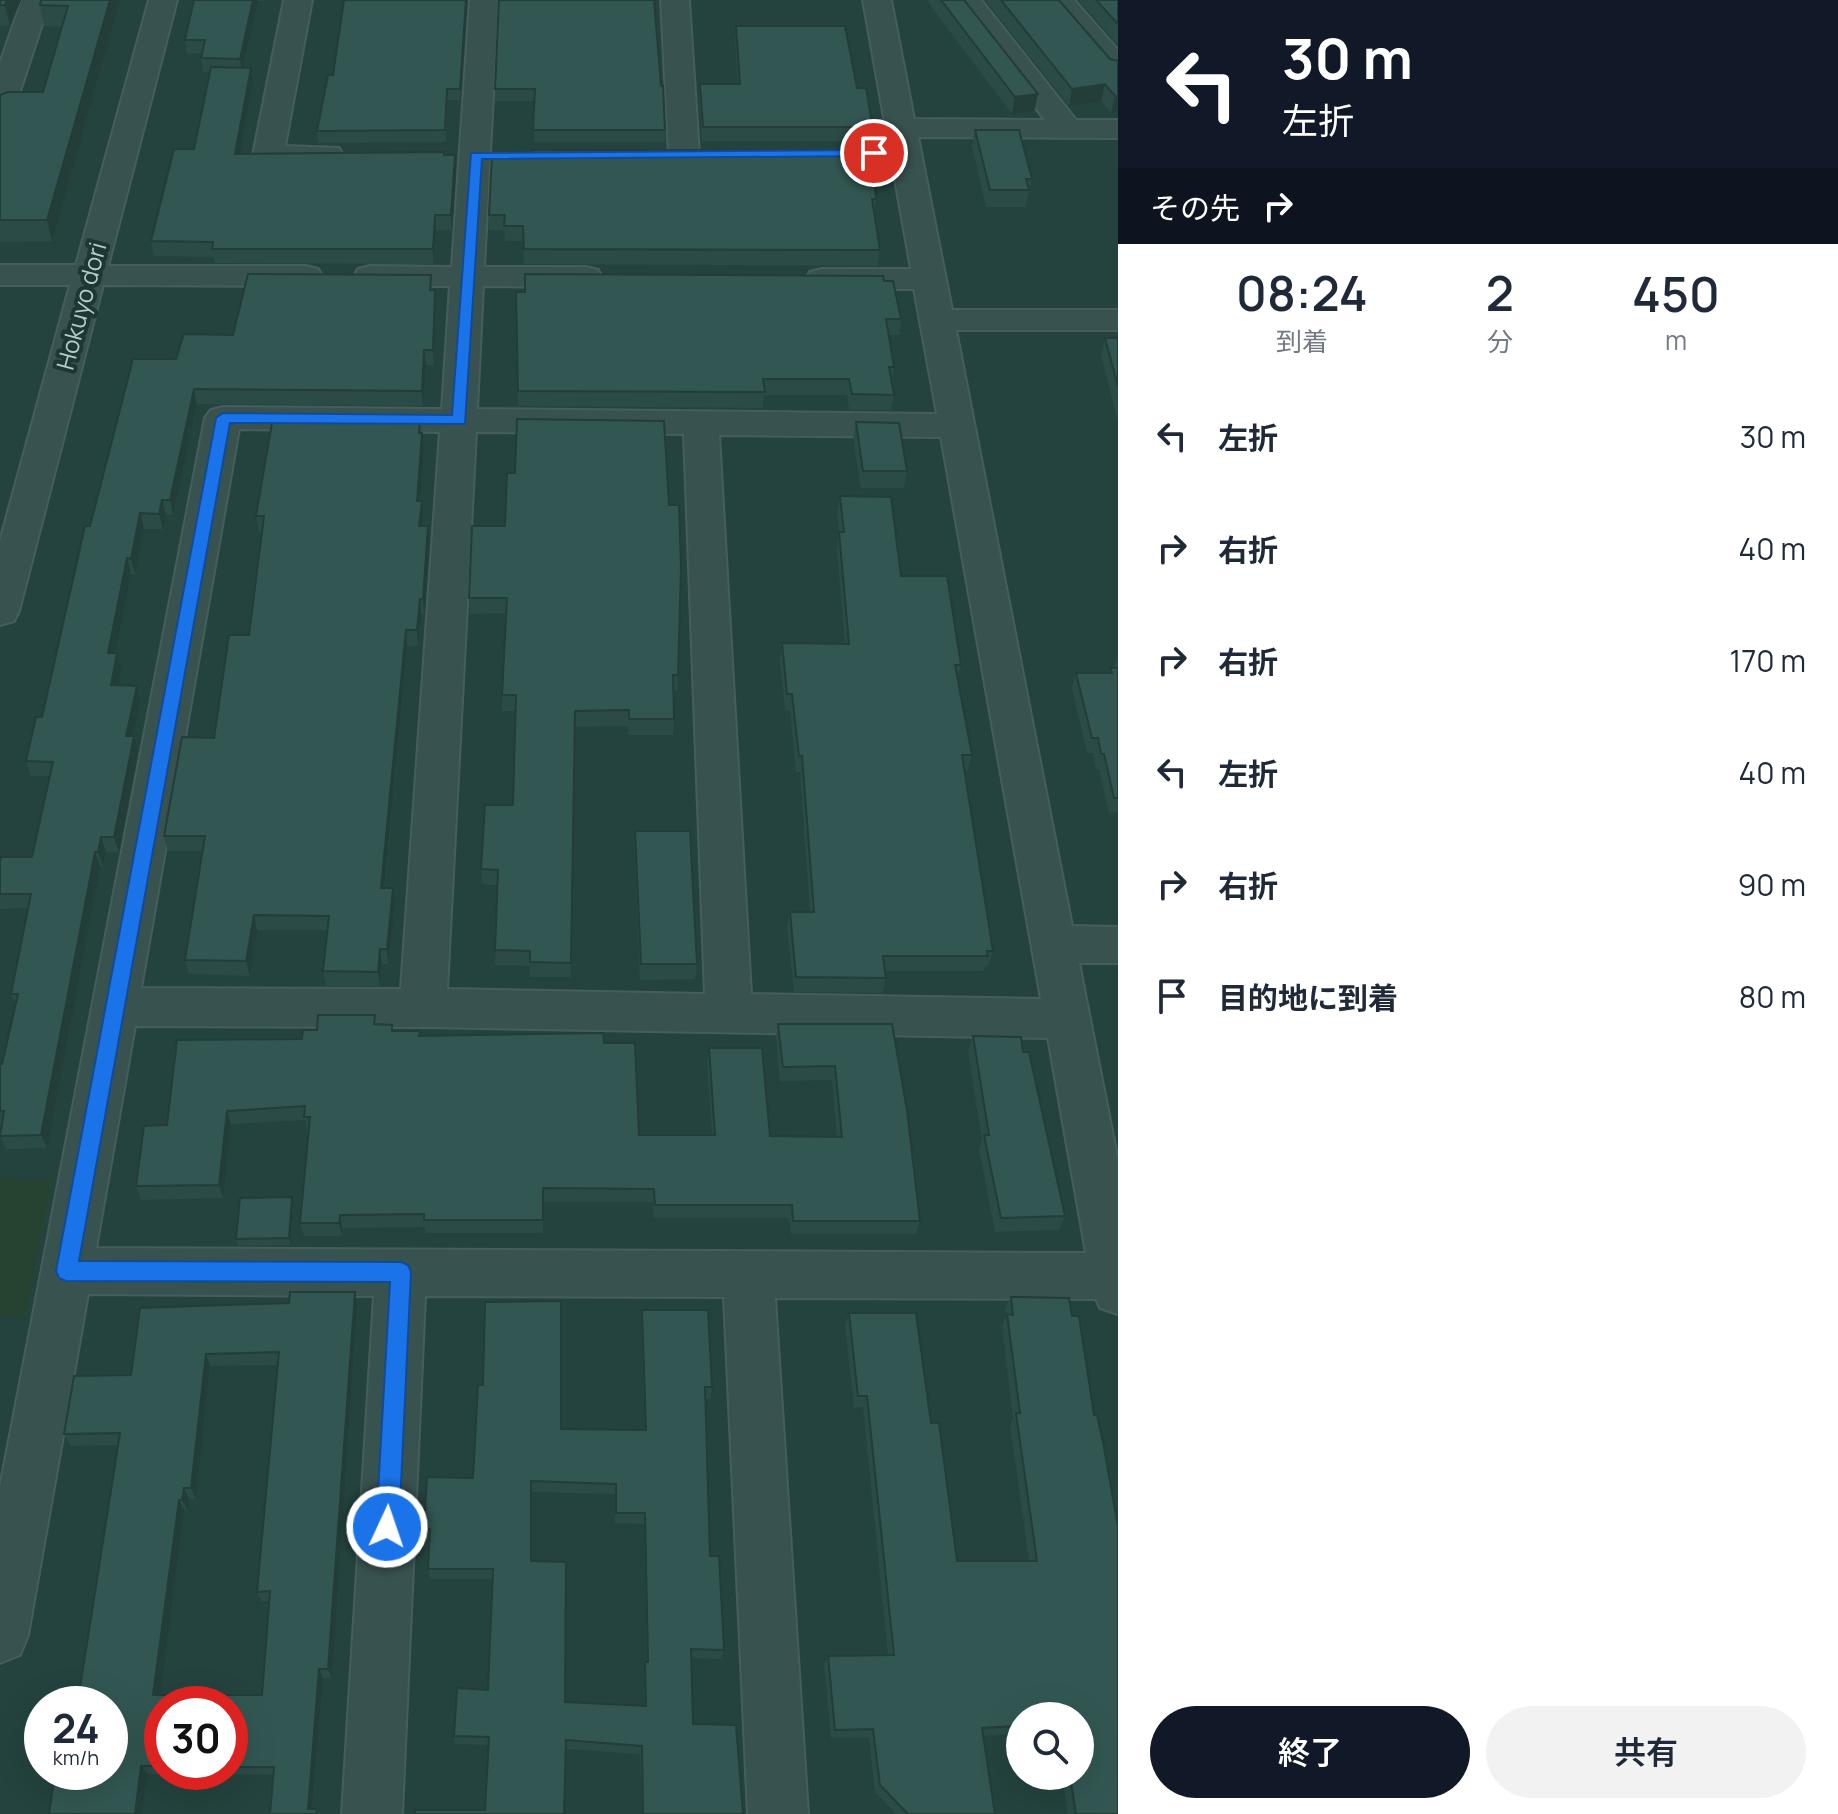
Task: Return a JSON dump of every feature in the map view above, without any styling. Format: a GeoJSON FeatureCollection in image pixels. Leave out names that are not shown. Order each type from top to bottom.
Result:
{"type":"FeatureCollection","features":[{"type":"Feature","properties":{"kind":"street"},"geometry":{"type":"LineString","coordinates":[[0,106],[36,0]]}},
{"type":"Feature","properties":{"kind":"street","name":"Hokuyo dori"},"geometry":{"type":"LineString","coordinates":[[0,611],[163,0]]}},
{"type":"Feature","properties":{"kind":"street"},"geometry":{"type":"LineString","coordinates":[[298,0],[268,155],[364,155]]}},
{"type":"Feature","properties":{"kind":"street"},"geometry":{"type":"LineString","coordinates":[[423,1008],[484,0]]}},
{"type":"Feature","properties":{"kind":"street"},"geometry":{"type":"LineString","coordinates":[[675,0],[669,155],[715,155]]}},
{"type":"Feature","properties":{"kind":"street"},"geometry":{"type":"LineString","coordinates":[[66,1271],[748,1274],[1117,1281],[929,279],[893,145],[877,0]]}},
{"type":"Feature","properties":{"kind":"street"},"geometry":{"type":"LineString","coordinates":[[966,0],[1068,129]]}},
{"type":"Feature","properties":{"kind":"street"},"geometry":{"type":"LineString","coordinates":[[1059,0],[1118,68]]}},
{"type":"Feature","properties":{"kind":"street"},"geometry":{"type":"LineString","coordinates":[[893,145],[1068,129],[1118,129]]}},
{"type":"Feature","properties":{"kind":"street"},"geometry":{"type":"LineString","coordinates":[[0,275],[611,277]]}},
{"type":"Feature","properties":{"kind":"street"},"geometry":{"type":"LineString","coordinates":[[786,279],[929,279]]}},
{"type":"Feature","properties":{"kind":"street"},"geometry":{"type":"LineString","coordinates":[[936,320],[1118,320]]}},
{"type":"Feature","properties":{"kind":"street"},"geometry":{"type":"LineString","coordinates":[[0,1635],[223,418],[956,426]]}},
{"type":"Feature","properties":{"kind":"street"},"geometry":{"type":"LineString","coordinates":[[701,423],[729,1013]]}},
{"type":"Feature","properties":{"kind":"street"},"geometry":{"type":"LineString","coordinates":[[1053,944],[1118,945]]}},
{"type":"Feature","properties":{"kind":"street"},"geometry":{"type":"LineString","coordinates":[[115,1007],[423,1008],[1067,1019]]}},
{"type":"Feature","properties":{"kind":"street"},"geometry":{"type":"LineString","coordinates":[[372,1814],[401,1272]]}},
{"type":"Feature","properties":{"kind":"street"},"geometry":{"type":"LineString","coordinates":[[748,1274],[778,1814]]}},
{"type":"Feature","properties":{"kind":"green space"},"geometry":{"type":"Polygon","coordinates":[[[0,1178],[52,1179],[24,1318],[0,1317],[0,1178]]]}},
{"type":"Feature","properties":{"kind":"building"},"geometry":{"type":"Polygon","coordinates":[[[41,0],[110,0],[47,220],[0,220],[0,95],[8,92],[43,92],[68,6],[40,5],[41,0]]]}},
{"type":"Feature","properties":{"kind":"building"},"geometry":{"type":"Polygon","coordinates":[[[194,0],[253,0],[240,59],[201,58],[205,40],[185,40],[194,0]]]}},
{"type":"Feature","properties":{"kind":"building"},"geometry":{"type":"Polygon","coordinates":[[[344,0],[466,0],[460,89],[447,89],[445,130],[317,131],[328,75],[333,75],[344,0]]]}},
{"type":"Feature","properties":{"kind":"building"},"geometry":{"type":"Polygon","coordinates":[[[499,0],[654,0],[665,130],[533,130],[535,89],[495,89],[499,0]]]}},
{"type":"Feature","properties":{"kind":"building"},"geometry":{"type":"Polygon","coordinates":[[[941,0],[964,0],[1038,94],[1015,97],[941,0]]]}},
{"type":"Feature","properties":{"kind":"building"},"geometry":{"type":"Polygon","coordinates":[[[1001,0],[1059,0],[1110,59],[1118,61],[1118,96],[1105,84],[1072,89],[1001,0]]]}},
{"type":"Feature","properties":{"kind":"building"},"geometry":{"type":"Polygon","coordinates":[[[1096,0],[1118,0],[1118,24],[1096,0]]]}},
{"type":"Feature","properties":{"kind":"building"},"geometry":{"type":"Polygon","coordinates":[[[736,26],[845,26],[857,88],[866,88],[872,123],[867,123],[867,127],[703,127],[700,84],[740,84],[736,26]]]}},
{"type":"Feature","properties":{"kind":"building"},"geometry":{"type":"Polygon","coordinates":[[[211,67],[251,68],[235,154],[444,152],[444,155],[455,155],[451,215],[435,215],[433,249],[212,249],[213,242],[151,241],[174,149],[194,149],[211,67]]]}},
{"type":"Feature","properties":{"kind":"building"},"geometry":{"type":"Polygon","coordinates":[[[975,130],[1019,130],[1032,179],[1026,179],[1029,190],[990,190],[975,130]]]}},
{"type":"Feature","properties":{"kind":"building"},"geometry":{"type":"Polygon","coordinates":[[[532,150],[871,150],[876,199],[872,199],[880,250],[524,249],[523,226],[504,226],[505,215],[489,215],[492,155],[532,155],[532,150]]]}},
{"type":"Feature","properties":{"kind":"building"},"geometry":{"type":"Polygon","coordinates":[[[248,274],[431,275],[430,290],[435,290],[433,350],[424,350],[422,391],[194,389],[170,500],[162,500],[159,514],[140,513],[131,559],[127,558],[108,653],[117,653],[111,685],[137,686],[126,736],[134,736],[114,837],[101,837],[98,852],[95,852],[41,1135],[0,1136],[4,1111],[0,1111],[0,1064],[18,994],[11,994],[31,894],[0,894],[0,861],[1,857],[32,857],[53,762],[26,761],[36,717],[42,717],[85,526],[90,526],[133,359],[176,359],[184,334],[233,335],[248,274]]]}},
{"type":"Feature","properties":{"kind":"building"},"geometry":{"type":"Polygon","coordinates":[[[525,274],[883,276],[884,281],[893,281],[901,319],[886,319],[894,367],[889,367],[894,395],[852,394],[849,379],[763,379],[765,392],[518,391],[516,292],[525,292],[525,274]]]}},
{"type":"Feature","properties":{"kind":"building"},"geometry":{"type":"Polygon","coordinates":[[[1105,338],[1118,338],[1118,386],[1105,338]]]}},
{"type":"Feature","properties":{"kind":"building"},"geometry":{"type":"Polygon","coordinates":[[[273,417],[420,419],[419,433],[422,433],[417,501],[422,501],[419,526],[428,526],[423,599],[420,599],[417,630],[406,630],[381,888],[393,888],[387,949],[380,949],[378,972],[323,971],[329,916],[254,915],[246,961],[185,960],[205,836],[164,836],[182,737],[214,738],[229,635],[249,635],[264,516],[256,516],[273,417]]]}},
{"type":"Feature","properties":{"kind":"building"},"geometry":{"type":"Polygon","coordinates":[[[517,419],[664,421],[669,505],[679,505],[681,568],[678,675],[673,675],[674,719],[629,719],[629,710],[575,711],[571,963],[530,962],[530,951],[495,950],[498,870],[481,869],[485,805],[513,805],[516,695],[502,695],[507,598],[469,598],[472,526],[505,526],[507,473],[515,473],[517,419]]]}},
{"type":"Feature","properties":{"kind":"building"},"geometry":{"type":"Polygon","coordinates":[[[856,422],[899,423],[907,471],[863,471],[856,422]]]}},
{"type":"Feature","properties":{"kind":"building"},"geometry":{"type":"Polygon","coordinates":[[[840,496],[891,497],[901,576],[947,576],[961,665],[955,665],[972,755],[962,755],[993,951],[987,951],[988,956],[883,956],[886,978],[796,977],[790,912],[814,912],[802,756],[799,756],[792,694],[787,694],[782,643],[849,644],[839,532],[844,532],[840,496]]]}},
{"type":"Feature","properties":{"kind":"building"},"geometry":{"type":"Polygon","coordinates":[[[1110,668],[1118,668],[1118,798],[1114,798],[1098,738],[1092,738],[1076,673],[1112,673],[1110,668]]]}},
{"type":"Feature","properties":{"kind":"building"},"geometry":{"type":"Polygon","coordinates":[[[635,831],[690,831],[697,964],[641,964],[635,831]]]}},
{"type":"Feature","properties":{"kind":"building"},"geometry":{"type":"Polygon","coordinates":[[[318,1015],[375,1015],[374,1024],[392,1025],[392,1031],[420,1031],[419,1036],[603,1033],[604,1043],[635,1043],[639,1135],[715,1135],[709,1048],[762,1048],[770,1136],[842,1137],[835,1066],[783,1067],[778,1024],[892,1024],[907,1110],[920,1221],[793,1221],[792,1205],[655,1205],[654,1189],[543,1188],[543,1220],[424,1220],[424,1214],[340,1215],[339,1223],[300,1223],[310,1117],[304,1117],[305,1106],[227,1111],[219,1185],[136,1186],[144,1126],[167,1125],[177,1040],[302,1039],[303,1030],[317,1030],[318,1015]]]}},
{"type":"Feature","properties":{"kind":"building"},"geometry":{"type":"Polygon","coordinates":[[[973,1036],[1021,1037],[1023,1052],[1029,1052],[1065,1216],[1001,1218],[984,1135],[989,1135],[973,1036]]]}},
{"type":"Feature","properties":{"kind":"building"},"geometry":{"type":"Polygon","coordinates":[[[292,1197],[289,1238],[236,1239],[240,1198],[292,1197]]]}},
{"type":"Feature","properties":{"kind":"building"},"geometry":{"type":"Polygon","coordinates":[[[290,1292],[355,1292],[328,1669],[319,1669],[308,1809],[317,1809],[316,1814],[270,1814],[274,1767],[248,1767],[248,1695],[262,1695],[270,1591],[257,1592],[279,1352],[206,1354],[191,1488],[184,1488],[182,1500],[179,1500],[154,1686],[144,1686],[144,1766],[141,1766],[135,1814],[49,1814],[52,1790],[128,1790],[128,1686],[80,1686],[120,1433],[64,1434],[74,1376],[131,1375],[140,1308],[289,1303],[290,1292]]]}},
{"type":"Feature","properties":{"kind":"building"},"geometry":{"type":"Polygon","coordinates":[[[1011,1297],[1069,1298],[1072,1316],[1079,1316],[1094,1415],[1097,1415],[1103,1442],[1118,1527],[1118,1814],[1076,1814],[1072,1790],[1094,1790],[1094,1702],[1006,1702],[1006,1727],[982,1728],[995,1814],[908,1814],[880,1785],[873,1729],[835,1730],[828,1656],[894,1655],[867,1396],[858,1396],[849,1313],[916,1313],[931,1423],[939,1423],[957,1561],[1037,1561],[1016,1413],[1020,1413],[1007,1314],[1013,1315],[1011,1297]]]}},
{"type":"Feature","properties":{"kind":"building"},"geometry":{"type":"Polygon","coordinates":[[[561,1301],[561,1429],[646,1430],[642,1310],[708,1310],[712,1387],[705,1387],[710,1556],[719,1556],[724,1650],[691,1649],[693,1724],[736,1725],[743,1814],[643,1814],[642,1746],[566,1740],[564,1814],[415,1814],[415,1810],[485,1810],[489,1737],[454,1736],[457,1688],[488,1690],[493,1569],[428,1569],[430,1529],[424,1529],[427,1477],[473,1478],[478,1385],[483,1385],[485,1302],[561,1301]],[[531,1481],[531,1561],[566,1562],[565,1702],[646,1706],[645,1513],[616,1513],[616,1484],[531,1481]]]}},
{"type":"Feature","properties":{"kind":"route"},"geometry":{"type":"LineString","coordinates":[[387,1527],[401,1272],[66,1271],[223,418],[459,420],[475,155],[874,153]]}}]}
